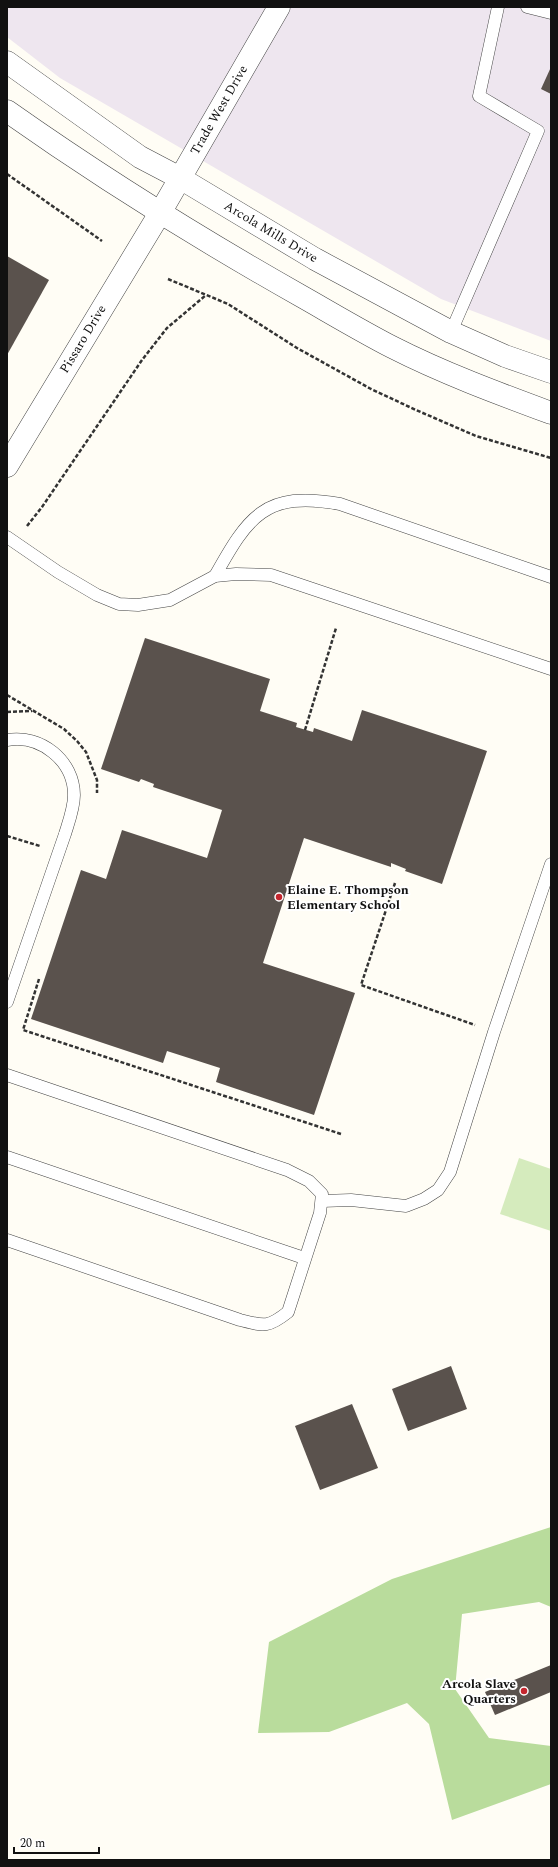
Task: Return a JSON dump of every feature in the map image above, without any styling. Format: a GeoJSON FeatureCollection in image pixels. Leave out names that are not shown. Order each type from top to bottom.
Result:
{"type":"FeatureCollection","features":[{"type":"Feature","properties":{"kind":"street","name":"Trade West Drive"},"geometry":{"type":"LineString","coordinates":[[160,213],[279,7]]}},
{"type":"Feature","properties":{"kind":"street","name":"Arcola Mills Drive"},"geometry":{"type":"LineString","coordinates":[[7,62],[140,157],[180,178],[315,259],[451,332],[505,356],[551,372]]}},
{"type":"Feature","properties":{"kind":"street"},"geometry":{"type":"LineString","coordinates":[[7,111],[160,213],[247,266],[392,347],[452,375],[551,413]]}},
{"type":"Feature","properties":{"kind":"street","name":"Pissaro Drive"},"geometry":{"type":"LineString","coordinates":[[7,466],[160,213]]}},
{"type":"Feature","properties":{"kind":"lane"},"geometry":{"type":"LineString","coordinates":[[451,332],[538,131],[479,96],[498,7]]}},
{"type":"Feature","properties":{"kind":"lane"},"geometry":{"type":"LineString","coordinates":[[527,7],[551,13]]}},
{"type":"Feature","properties":{"kind":"lane"},"geometry":{"type":"LineString","coordinates":[[215,576],[234,542],[253,518],[271,507],[294,500],[318,500],[340,504],[551,577]]}},
{"type":"Feature","properties":{"kind":"lane"},"geometry":{"type":"LineString","coordinates":[[10,539],[58,572],[97,595],[119,604],[138,605],[170,600],[215,576],[236,574],[271,575],[551,669]]}},
{"type":"Feature","properties":{"kind":"lane"},"geometry":{"type":"LineString","coordinates":[[7,740],[13,739],[35,742],[52,750],[64,762],[71,779],[74,795],[72,813],[7,1002]]}},
{"type":"Feature","properties":{"kind":"lane"},"geometry":{"type":"LineString","coordinates":[[322,1201],[351,1200],[406,1206],[424,1199],[438,1190],[450,1172],[494,1032],[551,864]]}},
{"type":"Feature","properties":{"kind":"lane"},"geometry":{"type":"LineString","coordinates":[[7,1075],[286,1170],[309,1181],[322,1194],[320,1213],[304,1258],[288,1312],[277,1321],[262,1325],[240,1320],[7,1240]]}},
{"type":"Feature","properties":{"kind":"lane"},"geometry":{"type":"LineString","coordinates":[[7,1157],[304,1258]]}},
{"type":"Feature","properties":{"kind":"path"},"geometry":{"type":"LineString","coordinates":[[7,174],[102,240]]}},
{"type":"Feature","properties":{"kind":"path"},"geometry":{"type":"LineString","coordinates":[[168,279],[228,304],[296,348],[416,410],[476,436],[551,458]]}},
{"type":"Feature","properties":{"kind":"path"},"geometry":{"type":"LineString","coordinates":[[10,539],[42,507],[142,360],[167,328],[206,295]]}},
{"type":"Feature","properties":{"kind":"path"},"geometry":{"type":"LineString","coordinates":[[305,730],[336,628]]}},
{"type":"Feature","properties":{"kind":"path"},"geometry":{"type":"LineString","coordinates":[[7,695],[64,729],[77,740],[86,752],[97,780],[96,798]]}},
{"type":"Feature","properties":{"kind":"path"},"geometry":{"type":"LineString","coordinates":[[7,712],[34,711]]}},
{"type":"Feature","properties":{"kind":"path"},"geometry":{"type":"LineString","coordinates":[[395,883],[361,985],[494,1032]]}},
{"type":"Feature","properties":{"kind":"path"},"geometry":{"type":"LineString","coordinates":[[40,978],[23,1030],[341,1134]]}},
{"type":"Feature","properties":{"kind":"shaded area"},"geometry":{"type":"Polygon","coordinates":[[[7,7],[551,7],[551,341],[441,299],[60,78],[7,37],[7,7]]]}},
{"type":"Feature","properties":{"kind":"green space"},"geometry":{"type":"Polygon","coordinates":[[[519,1158],[551,1169],[551,1231],[500,1214],[519,1158]]]}},
{"type":"Feature","properties":{"kind":"green space"},"geometry":{"type":"Polygon","coordinates":[[[551,1527],[551,1607],[539,1602],[462,1614],[455,1689],[489,1738],[551,1746],[551,1784],[452,1820],[429,1724],[407,1703],[329,1732],[258,1733],[269,1642],[392,1579],[551,1527]]]}},
{"type":"Feature","properties":{"kind":"building"},"geometry":{"type":"Polygon","coordinates":[[[551,67],[551,94],[541,89],[551,67]]]}},
{"type":"Feature","properties":{"kind":"building"},"geometry":{"type":"Polygon","coordinates":[[[7,256],[49,280],[7,355],[7,256]]]}},
{"type":"Feature","properties":{"kind":"building","name":"Elaine E. Thompson Elementary School"},"geometry":{"type":"Polygon","coordinates":[[[145,638],[270,679],[260,711],[297,723],[296,727],[313,732],[314,728],[352,741],[362,710],[487,751],[442,884],[405,871],[406,869],[391,863],[391,867],[304,838],[263,963],[355,993],[314,1115],[216,1082],[220,1068],[167,1051],[163,1063],[31,1019],[81,870],[106,879],[122,830],[207,858],[222,810],[153,787],[154,784],[141,779],[139,782],[101,769],[145,638]]]}},
{"type":"Feature","properties":{"kind":"building"},"geometry":{"type":"Polygon","coordinates":[[[451,1366],[467,1409],[408,1431],[392,1389],[451,1366]]]}},
{"type":"Feature","properties":{"kind":"building"},"geometry":{"type":"Polygon","coordinates":[[[352,1404],[378,1468],[320,1490],[295,1426],[352,1404]]]}},
{"type":"Feature","properties":{"kind":"building"},"geometry":{"type":"Polygon","coordinates":[[[551,1665],[551,1692],[495,1715],[485,1692],[551,1665]]]}},
{"type":"Feature","properties":{"kind":"place","name":"Elaine E. Thompson Elementary School"},"geometry":{"type":"Point","coordinates":[279,897]}},
{"type":"Feature","properties":{"kind":"place","name":"Arcola Slave Quarters"},"geometry":{"type":"Point","coordinates":[524,1691]}}]}
